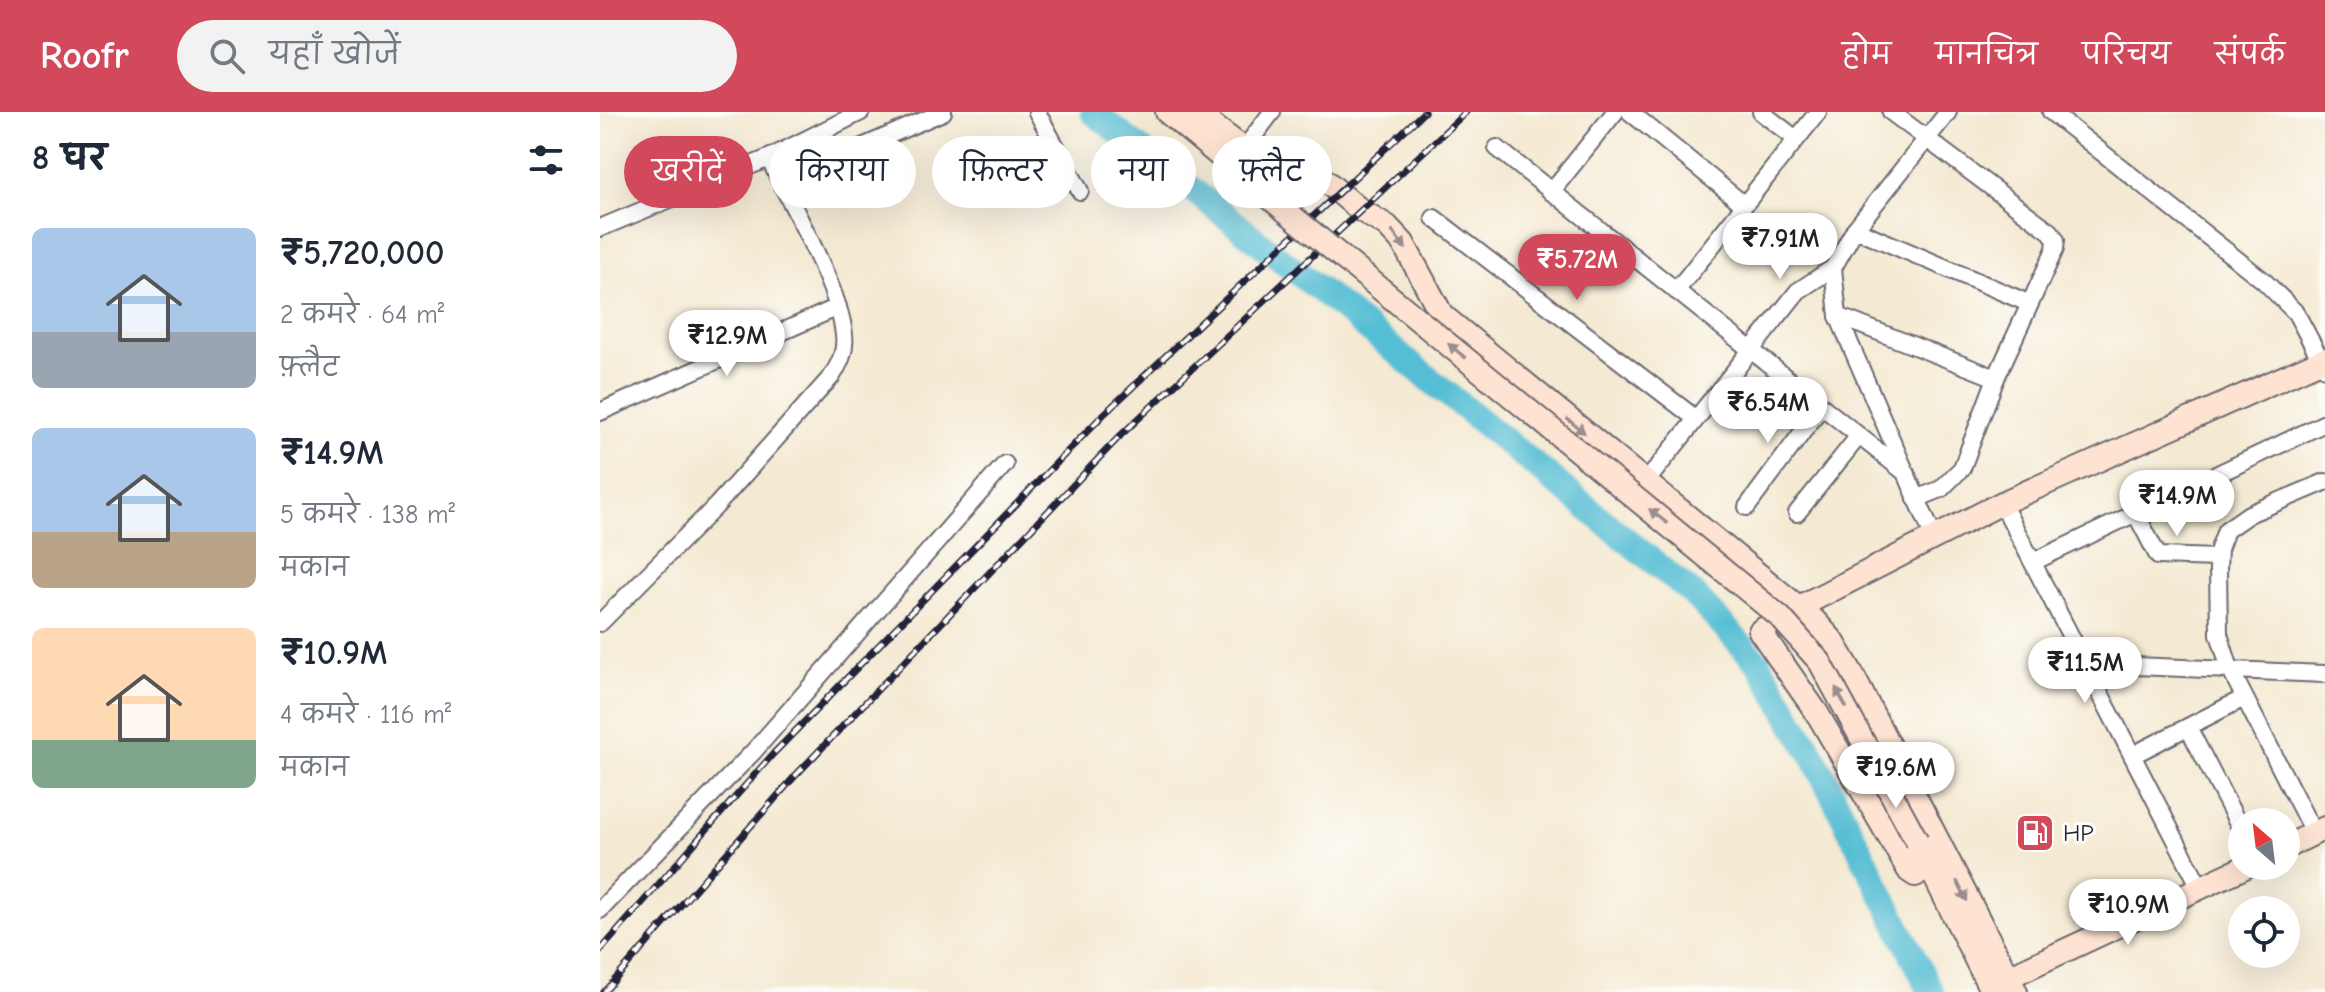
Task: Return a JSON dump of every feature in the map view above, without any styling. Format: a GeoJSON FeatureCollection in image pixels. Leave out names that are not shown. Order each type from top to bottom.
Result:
{"type":"FeatureCollection","features":[{"type":"Feature","properties":{"kind":"street"},"geometry":{"type":"LineString","coordinates":[[814,136],[861,112]]}},
{"type":"Feature","properties":{"kind":"street"},"geometry":{"type":"LineString","coordinates":[[888,136],[943,112]]}},
{"type":"Feature","properties":{"kind":"street"},"geometry":{"type":"LineString","coordinates":[[1037,112],[1080,191]]}},
{"type":"Feature","properties":{"kind":"street"},"geometry":{"type":"LineString","coordinates":[[1167,112],[1780,617],[1820,662],[1917,841],[1940,866]]}},
{"type":"Feature","properties":{"kind":"street"},"geometry":{"type":"LineString","coordinates":[[1195,112],[1227,136]]}},
{"type":"Feature","properties":{"kind":"street"},"geometry":{"type":"LineString","coordinates":[[1254,136],[1272,112]]}},
{"type":"Feature","properties":{"kind":"street"},"geometry":{"type":"LineString","coordinates":[[1551,192],[1615,112]]}},
{"type":"Feature","properties":{"kind":"street"},"geometry":{"type":"LineString","coordinates":[[1630,112],[1743,204]]}},
{"type":"Feature","properties":{"kind":"street"},"geometry":{"type":"LineString","coordinates":[[1761,112],[1796,139]]}},
{"type":"Feature","properties":{"kind":"street"},"geometry":{"type":"LineString","coordinates":[[1676,291],[1818,112]]}},
{"type":"Feature","properties":{"kind":"street"},"geometry":{"type":"LineString","coordinates":[[1891,112],[2051,232],[2055,249],[1996,378],[1962,468],[1941,489],[1916,499]]}},
{"type":"Feature","properties":{"kind":"street"},"geometry":{"type":"LineString","coordinates":[[1934,538],[1838,316],[1833,268],[1840,250],[1855,229],[1948,112]]}},
{"type":"Feature","properties":{"kind":"street"},"geometry":{"type":"LineString","coordinates":[[1940,866],[1915,875],[1902,862],[1817,713],[1760,631],[1799,607],[2002,503],[2324,363],[2319,335],[2264,281],[2051,112]]}},
{"type":"Feature","properties":{"kind":"street"},"geometry":{"type":"LineString","coordinates":[[1497,148],[1907,474]]}},
{"type":"Feature","properties":{"kind":"street"},"geometry":{"type":"LineString","coordinates":[[600,228],[769,158]]}},
{"type":"Feature","properties":{"kind":"street"},"geometry":{"type":"LineString","coordinates":[[1332,186],[1359,209],[1387,226],[1403,243],[1442,315],[1799,607],[1833,641],[1850,670],[1940,866],[2001,987],[2228,876]]}},
{"type":"Feature","properties":{"kind":"street"},"geometry":{"type":"LineString","coordinates":[[600,623],[716,506],[832,376],[842,358],[845,337],[838,307],[792,208]]}},
{"type":"Feature","properties":{"kind":"street"},"geometry":{"type":"LineString","coordinates":[[1434,218],[1695,418]]}},
{"type":"Feature","properties":{"kind":"street"},"geometry":{"type":"LineString","coordinates":[[1855,229],[2028,303]]}},
{"type":"Feature","properties":{"kind":"street"},"geometry":{"type":"LineString","coordinates":[[1646,482],[1798,291],[1833,268]]}},
{"type":"Feature","properties":{"kind":"street"},"geometry":{"type":"LineString","coordinates":[[600,412],[838,307]]}},
{"type":"Feature","properties":{"kind":"street"},"geometry":{"type":"LineString","coordinates":[[1838,316],[1996,378]]}},
{"type":"Feature","properties":{"kind":"street"},"geometry":{"type":"LineString","coordinates":[[1747,507],[1821,407]]}},
{"type":"Feature","properties":{"kind":"street"},"geometry":{"type":"LineString","coordinates":[[2033,562],[2325,423]]}},
{"type":"Feature","properties":{"kind":"street"},"geometry":{"type":"LineString","coordinates":[[1797,513],[1858,437]]}},
{"type":"Feature","properties":{"kind":"street"},"geometry":{"type":"LineString","coordinates":[[600,910],[754,751],[1005,464]]}},
{"type":"Feature","properties":{"kind":"street"},"geometry":{"type":"LineString","coordinates":[[2300,840],[2319,831],[2230,669],[2219,634],[2218,558],[2226,530],[2249,514],[2325,482]]}},
{"type":"Feature","properties":{"kind":"street"},"geometry":{"type":"LineString","coordinates":[[2002,503],[2201,889]]}},
{"type":"Feature","properties":{"kind":"street"},"geometry":{"type":"LineString","coordinates":[[2136,514],[2158,556],[2218,558]]}},
{"type":"Feature","properties":{"kind":"street"},"geometry":{"type":"LineString","coordinates":[[2087,664],[2325,674]]}},
{"type":"Feature","properties":{"kind":"street"},"geometry":{"type":"LineString","coordinates":[[2133,755],[2244,698]]}},
{"type":"Feature","properties":{"kind":"street"},"geometry":{"type":"LineString","coordinates":[[2188,727],[2230,808]]}},
{"type":"Feature","properties":{"kind":"waterway"},"geometry":{"type":"LineString","coordinates":[[1093,112],[1325,294],[1694,595],[1759,664],[1810,750],[1931,992]]}},
{"type":"Feature","properties":{"kind":"railway"},"geometry":{"type":"LineString","coordinates":[[600,951],[773,754],[1103,415],[1424,112]]}},
{"type":"Feature","properties":{"kind":"railway"},"geometry":{"type":"LineString","coordinates":[[604,992],[796,775],[1121,435],[1466,112]]}},
{"type":"Feature","properties":{"kind":"place","name":"HP"},"geometry":{"type":"Point","coordinates":[2035,833]}}]}
